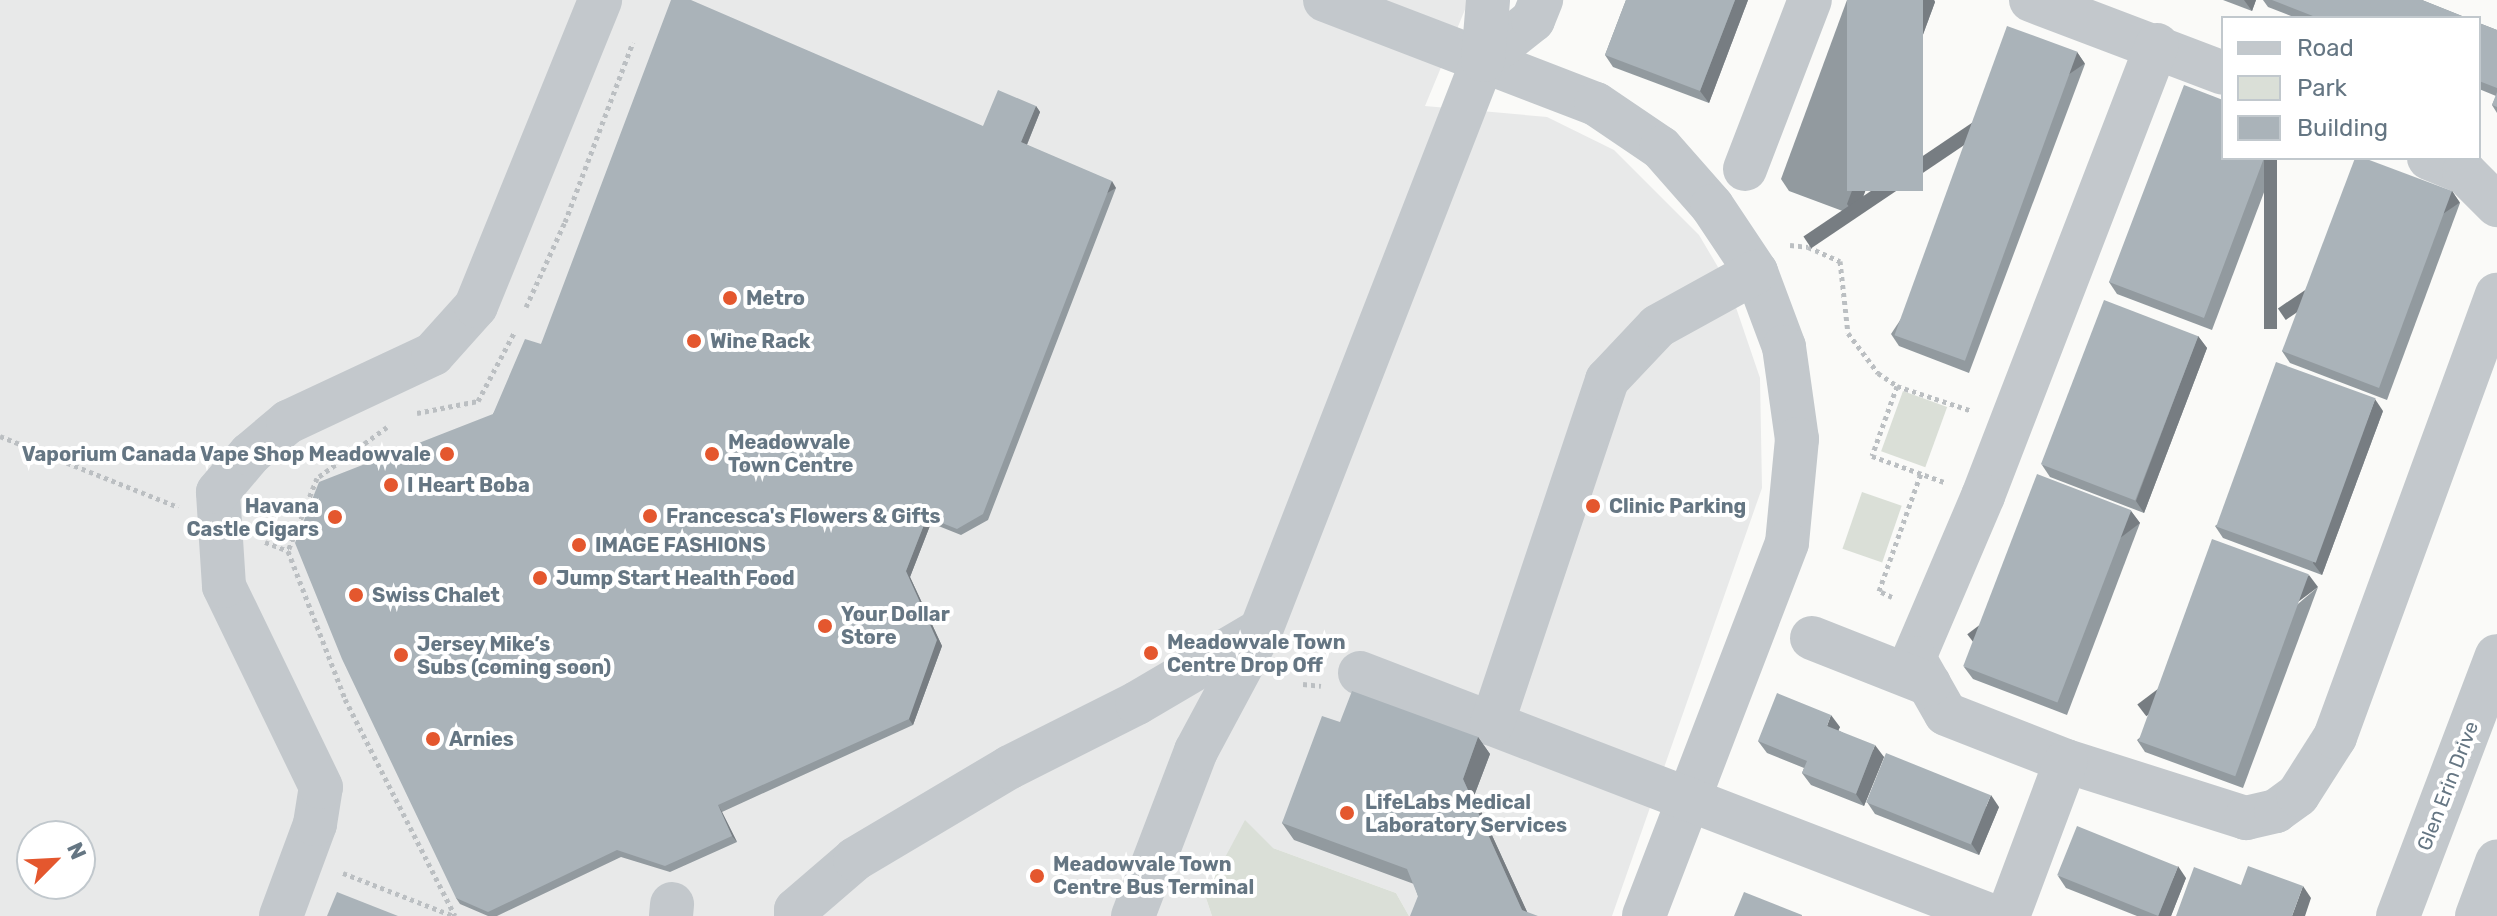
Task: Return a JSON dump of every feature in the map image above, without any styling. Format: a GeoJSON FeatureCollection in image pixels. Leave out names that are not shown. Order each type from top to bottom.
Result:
{"type":"FeatureCollection","features":[{"type":"Feature","properties":{"kind":"street"},"geometry":{"type":"LineString","coordinates":[[281,916],[303,857],[321,787],[224,586],[218,492],[288,422],[433,354],[476,306],[600,0]]}},
{"type":"Feature","properties":{"kind":"street"},"geometry":{"type":"LineString","coordinates":[[1325,0],[1386,9],[1483,60],[1596,104],[1661,148],[1712,206],[1768,258],[1797,439],[1787,543],[1644,916]]}},
{"type":"Feature","properties":{"kind":"street"},"geometry":{"type":"LineString","coordinates":[[1133,916],[1196,751],[1261,630],[1483,60],[1488,0]]}},
{"type":"Feature","properties":{"kind":"street"},"geometry":{"type":"LineString","coordinates":[[1483,60],[1533,20],[1541,0]]}},
{"type":"Feature","properties":{"kind":"street"},"geometry":{"type":"LineString","coordinates":[[1745,169],[1810,0]]}},
{"type":"Feature","properties":{"kind":"street"},"geometry":{"type":"LineString","coordinates":[[2031,0],[2157,45],[2221,72]]}},
{"type":"Feature","properties":{"kind":"street"},"geometry":{"type":"LineString","coordinates":[[2157,45],[2008,424],[1983,496],[1914,658],[1946,714],[2066,761],[2246,818],[2276,811],[2298,795],[2335,737],[2497,295]]}},
{"type":"Feature","properties":{"kind":"street"},"geometry":{"type":"LineString","coordinates":[[2434,160],[2464,172],[2497,205]]}},
{"type":"Feature","properties":{"kind":"street"},"geometry":{"type":"LineString","coordinates":[[1492,724],[1607,380],[1658,326],[1768,258]]}},
{"type":"Feature","properties":{"kind":"street"},"geometry":{"type":"LineString","coordinates":[[796,916],[796,910],[855,859],[1010,767],[1137,703],[1261,630]]}},
{"type":"Feature","properties":{"kind":"street"},"geometry":{"type":"LineString","coordinates":[[1812,638],[1929,684]]}},
{"type":"Feature","properties":{"kind":"street","name":"Glen Erin Drive"},"geometry":{"type":"LineString","coordinates":[[2398,916],[2497,656]]}},
{"type":"Feature","properties":{"kind":"street"},"geometry":{"type":"LineString","coordinates":[[1360,673],[1992,916]]}},
{"type":"Feature","properties":{"kind":"street"},"geometry":{"type":"LineString","coordinates":[[2008,916],[2066,761]]}},
{"type":"Feature","properties":{"kind":"street"},"geometry":{"type":"LineString","coordinates":[[2477,916],[2497,862]]}},
{"type":"Feature","properties":{"kind":"path"},"geometry":{"type":"LineString","coordinates":[[524,312],[565,222],[637,28]]}},
{"type":"Feature","properties":{"kind":"path"},"geometry":{"type":"LineString","coordinates":[[1768,258],[1808,247],[1840,261],[1848,333],[1878,373],[1897,386],[2008,424]]}},
{"type":"Feature","properties":{"kind":"path"},"geometry":{"type":"LineString","coordinates":[[403,415],[478,401],[518,325]]}},
{"type":"Feature","properties":{"kind":"path"},"geometry":{"type":"LineString","coordinates":[[1897,386],[1872,456],[1983,496]]}},
{"type":"Feature","properties":{"kind":"path"},"geometry":{"type":"LineString","coordinates":[[391,424],[317,478],[288,551],[345,699],[454,916]]}},
{"type":"Feature","properties":{"kind":"path"},"geometry":{"type":"LineString","coordinates":[[0,436],[288,551]]}},
{"type":"Feature","properties":{"kind":"path"},"geometry":{"type":"LineString","coordinates":[[1921,473],[1879,591],[1933,614]]}},
{"type":"Feature","properties":{"kind":"path"},"geometry":{"type":"LineString","coordinates":[[303,857],[454,916]]}},
{"type":"Feature","properties":{"kind":"shaded area","name":"Meadowvale Town Centre"},"geometry":{"type":"Polygon","coordinates":[[[0,0],[1469,0],[1425,106],[1547,117],[1614,150],[1699,235],[1728,284],[1760,378],[1762,488],[1612,916],[1409,916],[1396,893],[1273,848],[1205,895],[1212,916],[0,916],[0,0]]]}},
{"type":"Feature","properties":{"kind":"green space"},"geometry":{"type":"Polygon","coordinates":[[[1903,391],[1947,407],[1925,467],[1881,451],[1903,391]]]}},
{"type":"Feature","properties":{"kind":"green space"},"geometry":{"type":"Polygon","coordinates":[[[1862,492],[1902,506],[1882,562],[1842,549],[1862,492]]]}},
{"type":"Feature","properties":{"kind":"green space"},"geometry":{"type":"Polygon","coordinates":[[[1245,820],[1273,848],[1396,893],[1409,916],[1212,916],[1205,895],[1245,820]]]}},
{"type":"Feature","properties":{"kind":"building","name":"Meadowvale Town Centre"},"geometry":{"type":"Polygon","coordinates":[[[671,0],[691,0],[983,126],[998,90],[1036,106],[1021,142],[1112,181],[983,514],[957,529],[927,517],[906,571],[937,640],[909,719],[718,805],[732,836],[665,866],[617,850],[488,912],[456,898],[342,659],[295,543],[319,482],[493,414],[525,339],[541,344],[671,0]]]}},
{"type":"Feature","properties":{"kind":"building"},"geometry":{"type":"Polygon","coordinates":[[[1626,0],[1735,0],[1700,91],[1605,55],[1626,0]]]}},
{"type":"Feature","properties":{"kind":"building"},"geometry":{"type":"Polygon","coordinates":[[[1847,0],[1923,0],[1923,191],[1847,191],[1847,0]]]}},
{"type":"Feature","properties":{"kind":"building"},"geometry":{"type":"Polygon","coordinates":[[[2272,0],[2422,0],[2462,16],[2313,16],[2272,0]]]}},
{"type":"Feature","properties":{"kind":"building"},"geometry":{"type":"Polygon","coordinates":[[[2481,24],[2497,30],[2497,88],[2481,82],[2481,24]]]}},
{"type":"Feature","properties":{"kind":"building"},"geometry":{"type":"Polygon","coordinates":[[[2007,26],[2077,52],[1965,361],[1894,335],[2007,26]]]}},
{"type":"Feature","properties":{"kind":"building"},"geometry":{"type":"Polygon","coordinates":[[[2184,85],[2221,99],[2221,160],[2263,160],[2204,318],[2109,282],[2184,85]]]}},
{"type":"Feature","properties":{"kind":"building"},"geometry":{"type":"Polygon","coordinates":[[[2354,160],[2369,160],[2452,191],[2379,388],[2282,351],[2354,160]]]}},
{"type":"Feature","properties":{"kind":"building"},"geometry":{"type":"Polygon","coordinates":[[[2104,300],[2198,336],[2135,501],[2041,464],[2104,300]]]}},
{"type":"Feature","properties":{"kind":"building"},"geometry":{"type":"Polygon","coordinates":[[[2276,362],[2376,398],[2316,563],[2216,526],[2276,362]]]}},
{"type":"Feature","properties":{"kind":"building"},"geometry":{"type":"Polygon","coordinates":[[[2037,474],[2131,510],[2057,703],[1963,666],[2037,474]]]}},
{"type":"Feature","properties":{"kind":"building"},"geometry":{"type":"Polygon","coordinates":[[[2212,539],[2309,574],[2235,776],[2138,741],[2212,539]]]}},
{"type":"Feature","properties":{"kind":"building"},"geometry":{"type":"Polygon","coordinates":[[[1352,691],[1478,737],[1463,779],[1522,910],[1538,916],[1410,916],[1418,896],[1407,869],[1282,823],[1322,716],[1340,722],[1352,691]]]}},
{"type":"Feature","properties":{"kind":"building"},"geometry":{"type":"Polygon","coordinates":[[[1777,693],[1831,715],[1827,726],[1875,745],[1856,794],[1802,773],[1807,761],[1758,741],[1777,693]]]}},
{"type":"Feature","properties":{"kind":"building"},"geometry":{"type":"Polygon","coordinates":[[[1886,753],[1991,795],[1971,844],[1866,802],[1886,753]]]}},
{"type":"Feature","properties":{"kind":"building"},"geometry":{"type":"Polygon","coordinates":[[[2077,826],[2178,867],[2158,916],[2057,875],[2077,826]]]}},
{"type":"Feature","properties":{"kind":"building"},"geometry":{"type":"Polygon","coordinates":[[[2248,866],[2303,886],[2292,916],[2176,916],[2194,867],[2241,885],[2248,866]]]}},
{"type":"Feature","properties":{"kind":"building"},"geometry":{"type":"Polygon","coordinates":[[[337,892],[398,916],[327,916],[337,892]]]}},
{"type":"Feature","properties":{"kind":"building"},"geometry":{"type":"Polygon","coordinates":[[[1744,892],[1802,915],[1802,916],[1734,916],[1744,892]]]}},
{"type":"Feature","properties":{"kind":"place","name":"Metro"},"geometry":{"type":"Point","coordinates":[730,298]}},
{"type":"Feature","properties":{"kind":"place","name":"Wine Rack"},"geometry":{"type":"Point","coordinates":[694,341]}},
{"type":"Feature","properties":{"kind":"place","name":"Vaporium Canada Vape Shop Meadowvale"},"geometry":{"type":"Point","coordinates":[447,454]}},
{"type":"Feature","properties":{"kind":"place","name":"Meadowvale Town Centre"},"geometry":{"type":"Point","coordinates":[712,454]}},
{"type":"Feature","properties":{"kind":"place","name":"I Heart Boba"},"geometry":{"type":"Point","coordinates":[391,485]}},
{"type":"Feature","properties":{"kind":"place","name":"Clinic Parking"},"geometry":{"type":"Point","coordinates":[1593,506]}},
{"type":"Feature","properties":{"kind":"place","name":"Francesca's Flowers & Gifts"},"geometry":{"type":"Point","coordinates":[650,516]}},
{"type":"Feature","properties":{"kind":"place","name":"Havana Castle Cigars"},"geometry":{"type":"Point","coordinates":[335,517]}},
{"type":"Feature","properties":{"kind":"place","name":"IMAGE FASHIONS"},"geometry":{"type":"Point","coordinates":[579,545]}},
{"type":"Feature","properties":{"kind":"place","name":"Jump Start Health Food"},"geometry":{"type":"Point","coordinates":[540,578]}},
{"type":"Feature","properties":{"kind":"place","name":"Swiss Chalet"},"geometry":{"type":"Point","coordinates":[356,595]}},
{"type":"Feature","properties":{"kind":"place","name":"Your Dollar Store"},"geometry":{"type":"Point","coordinates":[825,626]}},
{"type":"Feature","properties":{"kind":"place","name":"Meadowvale Town Centre Drop Off"},"geometry":{"type":"Point","coordinates":[1151,653]}},
{"type":"Feature","properties":{"kind":"place","name":"Jersey Mike’s Subs (coming soon)"},"geometry":{"type":"Point","coordinates":[401,655]}},
{"type":"Feature","properties":{"kind":"place","name":"Arnies"},"geometry":{"type":"Point","coordinates":[433,739]}},
{"type":"Feature","properties":{"kind":"place","name":"LifeLabs Medical Laboratory Services"},"geometry":{"type":"Point","coordinates":[1347,813]}},
{"type":"Feature","properties":{"kind":"place","name":"Meadowvale Town Centre Bus Terminal"},"geometry":{"type":"Point","coordinates":[1037,876]}}]}
